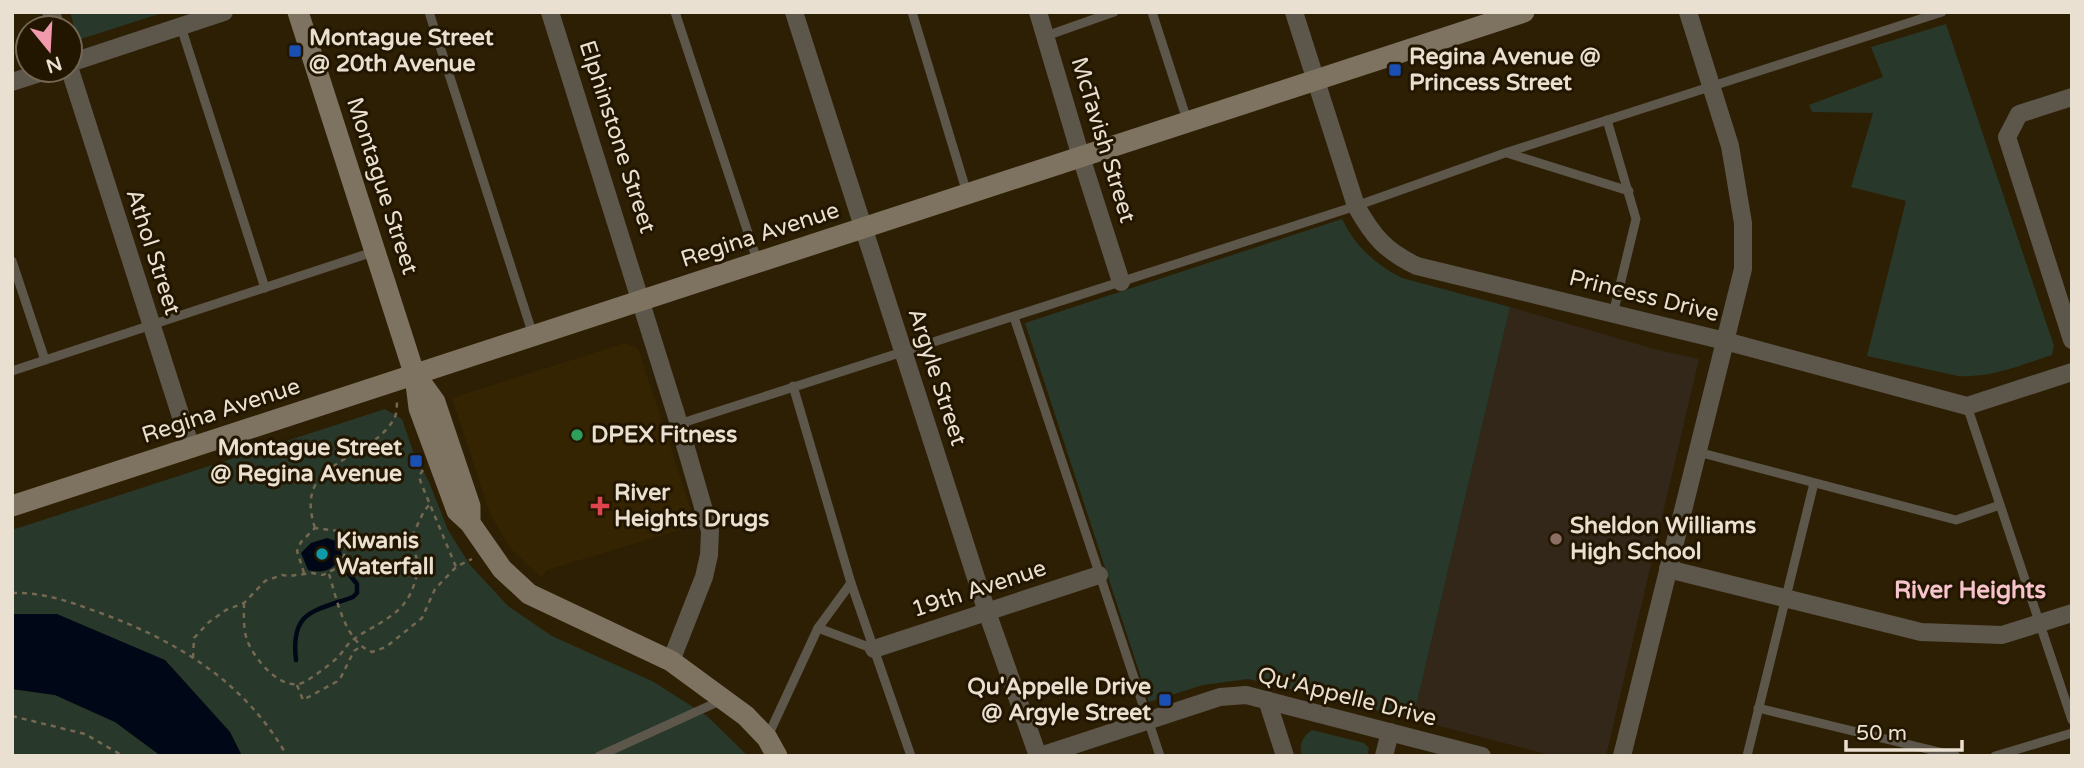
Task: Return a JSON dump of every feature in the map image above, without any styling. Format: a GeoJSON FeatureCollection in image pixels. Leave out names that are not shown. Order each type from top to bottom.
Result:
{"type":"FeatureCollection","features":[{"type":"Feature","properties":{"kind":"street"},"geometry":{"type":"LineString","coordinates":[[84,58],[224,12]]}},
{"type":"Feature","properties":{"kind":"street","name":"Montague Street"},"geometry":{"type":"LineString","coordinates":[[298,12],[376,251],[407,378],[457,511],[470,523],[502,569],[529,594],[671,661]]}},
{"type":"Feature","properties":{"kind":"street","name":"Elphinstone Street"},"geometry":{"type":"LineString","coordinates":[[550,12],[642,302],[710,531],[709,555],[704,577],[671,661]]}},
{"type":"Feature","properties":{"kind":"street","name":"Argyle Street"},"geometry":{"type":"LineString","coordinates":[[793,12],[987,612],[1039,756]]}},
{"type":"Feature","properties":{"kind":"street","name":"McTavish Street"},"geometry":{"type":"LineString","coordinates":[[1038,12],[1121,282]]}},
{"type":"Feature","properties":{"kind":"street","name":"Princess Drive"},"geometry":{"type":"LineString","coordinates":[[1294,12],[1356,206],[1371,232],[1393,255],[1417,266],[1725,341],[1967,406]]}},
{"type":"Feature","properties":{"kind":"street","name":"Regina Avenue"},"geometry":{"type":"LineString","coordinates":[[12,506],[1524,12]]}},
{"type":"Feature","properties":{"kind":"street"},"geometry":{"type":"LineString","coordinates":[[1622,756],[1743,269],[1743,223],[1730,146],[1688,12]]}},
{"type":"Feature","properties":{"kind":"street","name":"Athol Street"},"geometry":{"type":"LineString","coordinates":[[74,84],[191,448]]}},
{"type":"Feature","properties":{"kind":"street"},"geometry":{"type":"LineString","coordinates":[[2072,97],[2019,114],[2007,137],[2072,340]]}},
{"type":"Feature","properties":{"kind":"street"},"geometry":{"type":"LineString","coordinates":[[1967,406],[2072,372]]}},
{"type":"Feature","properties":{"kind":"street","name":"Montague Street"},"geometry":{"type":"LineString","coordinates":[[407,378],[435,402],[470,506],[470,523]]}},
{"type":"Feature","properties":{"kind":"street"},"geometry":{"type":"LineString","coordinates":[[1668,569],[1922,632],[2002,635],[2072,612]]}},
{"type":"Feature","properties":{"kind":"street","name":"19th Avenue"},"geometry":{"type":"LineString","coordinates":[[874,649],[1100,575]]}},
{"type":"Feature","properties":{"kind":"street"},"geometry":{"type":"LineString","coordinates":[[671,661],[746,716],[772,747]]}},
{"type":"Feature","properties":{"kind":"street","name":"Qu'Appelle Drive"},"geometry":{"type":"LineString","coordinates":[[1039,756],[1220,698],[1246,695],[1482,756]]}},
{"type":"Feature","properties":{"kind":"street"},"geometry":{"type":"LineString","coordinates":[[1267,699],[1285,756]]}},
{"type":"Feature","properties":{"kind":"street"},"geometry":{"type":"LineString","coordinates":[[1384,756],[1390,732]]}},
{"type":"Feature","properties":{"kind":"lane"},"geometry":{"type":"LineString","coordinates":[[429,12],[534,337]]}},
{"type":"Feature","properties":{"kind":"lane"},"geometry":{"type":"LineString","coordinates":[[676,12],[758,263]]}},
{"type":"Feature","properties":{"kind":"lane"},"geometry":{"type":"LineString","coordinates":[[912,12],[967,194]]}},
{"type":"Feature","properties":{"kind":"lane"},"geometry":{"type":"LineString","coordinates":[[1046,36],[1114,12]]}},
{"type":"Feature","properties":{"kind":"lane"},"geometry":{"type":"LineString","coordinates":[[1152,12],[1187,121]]}},
{"type":"Feature","properties":{"kind":"lane"},"geometry":{"type":"LineString","coordinates":[[679,424],[1356,206],[1506,153],[1942,12]]}},
{"type":"Feature","properties":{"kind":"lane"},"geometry":{"type":"LineString","coordinates":[[181,27],[265,288]]}},
{"type":"Feature","properties":{"kind":"lane"},"geometry":{"type":"LineString","coordinates":[[1607,120],[1636,219],[1613,314]]}},
{"type":"Feature","properties":{"kind":"lane"},"geometry":{"type":"LineString","coordinates":[[1506,153],[1629,191]]}},
{"type":"Feature","properties":{"kind":"lane"},"geometry":{"type":"LineString","coordinates":[[12,371],[376,251]]}},
{"type":"Feature","properties":{"kind":"lane"},"geometry":{"type":"LineString","coordinates":[[12,261],[45,360]]}},
{"type":"Feature","properties":{"kind":"lane"},"geometry":{"type":"LineString","coordinates":[[1014,317],[1160,756]]}},
{"type":"Feature","properties":{"kind":"lane"},"geometry":{"type":"LineString","coordinates":[[793,386],[851,583],[911,756]]}},
{"type":"Feature","properties":{"kind":"lane"},"geometry":{"type":"LineString","coordinates":[[1967,406],[2072,720]]}},
{"type":"Feature","properties":{"kind":"lane"},"geometry":{"type":"LineString","coordinates":[[1698,452],[1956,520],[2000,505]]}},
{"type":"Feature","properties":{"kind":"lane"},"geometry":{"type":"LineString","coordinates":[[1747,756],[1814,483]]}},
{"type":"Feature","properties":{"kind":"lane"},"geometry":{"type":"LineString","coordinates":[[772,747],[818,628],[851,583]]}},
{"type":"Feature","properties":{"kind":"lane"},"geometry":{"type":"LineString","coordinates":[[818,628],[874,649]]}},
{"type":"Feature","properties":{"kind":"lane"},"geometry":{"type":"LineString","coordinates":[[599,756],[724,699]]}},
{"type":"Feature","properties":{"kind":"lane"},"geometry":{"type":"LineString","coordinates":[[1758,708],[1956,756]]}},
{"type":"Feature","properties":{"kind":"lane"},"geometry":{"type":"LineString","coordinates":[[1995,756],[2072,733]]}},
{"type":"Feature","properties":{"kind":"path"},"geometry":{"type":"LineString","coordinates":[[315,528],[310,513],[311,493],[320,476],[379,437],[395,418],[407,378]]}},
{"type":"Feature","properties":{"kind":"path"},"geometry":{"type":"LineString","coordinates":[[439,463],[423,470],[419,476],[456,567]]}},
{"type":"Feature","properties":{"kind":"path"},"geometry":{"type":"LineString","coordinates":[[408,545],[424,511],[431,503]]}},
{"type":"Feature","properties":{"kind":"path"},"geometry":{"type":"LineString","coordinates":[[193,657],[194,638],[209,622],[226,610],[244,603],[257,587],[272,577],[304,573],[329,574],[341,566],[346,549],[339,531],[315,528]]}},
{"type":"Feature","properties":{"kind":"path"},"geometry":{"type":"LineString","coordinates":[[304,573],[297,551],[301,542],[315,528]]}},
{"type":"Feature","properties":{"kind":"path"},"geometry":{"type":"LineString","coordinates":[[244,603],[244,625],[250,647],[281,680],[297,684],[306,681],[334,660],[356,638],[393,614],[408,598],[415,583],[418,562],[415,550],[408,545],[377,540],[355,544],[346,549]]}},
{"type":"Feature","properties":{"kind":"path"},"geometry":{"type":"LineString","coordinates":[[329,574],[344,623],[360,647],[372,652],[379,650],[422,618],[435,589],[456,567],[464,563]]}},
{"type":"Feature","properties":{"kind":"path"},"geometry":{"type":"LineString","coordinates":[[12,593],[42,594],[70,602],[144,629],[193,657],[216,672],[254,707],[287,756]]}},
{"type":"Feature","properties":{"kind":"path"},"geometry":{"type":"LineString","coordinates":[[297,684],[301,698],[309,698],[340,679],[354,651],[360,647]]}},
{"type":"Feature","properties":{"kind":"path"},"geometry":{"type":"LineString","coordinates":[[12,716],[85,734],[123,756]]}},
{"type":"Feature","properties":{"kind":"shaded area","name":"Sheldon Williams High School"},"geometry":{"type":"Polygon","coordinates":[[[1510,307],[1654,349],[1699,359],[1606,756],[1554,756],[1413,719],[1510,307]]]}},
{"type":"Feature","properties":{"kind":"shaded area"},"geometry":{"type":"Polygon","coordinates":[[[625,343],[638,348],[696,525],[547,570],[542,578],[512,550],[490,514],[452,398],[625,343]]]}},
{"type":"Feature","properties":{"kind":"green space"},"geometry":{"type":"Polygon","coordinates":[[[165,12],[84,38],[84,14],[71,14],[165,12]]]}},
{"type":"Feature","properties":{"kind":"green space"},"geometry":{"type":"Polygon","coordinates":[[[1946,24],[2054,346],[2052,355],[1982,375],[1958,376],[1867,356],[1906,201],[1851,187],[1873,113],[1812,112],[1809,105],[1883,77],[1871,47],[1946,24]]]}},
{"type":"Feature","properties":{"kind":"green space"},"geometry":{"type":"Polygon","coordinates":[[[1342,219],[1367,254],[1402,278],[1510,307],[1413,719],[1248,679],[1203,685],[1149,702],[1025,323],[1342,219]]]}},
{"type":"Feature","properties":{"kind":"green space"},"geometry":{"type":"Polygon","coordinates":[[[385,409],[402,419],[448,530],[470,565],[508,606],[552,636],[654,682],[707,716],[748,756],[242,756],[230,732],[165,660],[12,614],[12,530],[385,409]]]}},
{"type":"Feature","properties":{"kind":"green space"},"geometry":{"type":"Polygon","coordinates":[[[12,689],[55,695],[115,722],[161,756],[12,756],[12,689]]]}},
{"type":"Feature","properties":{"kind":"green space"},"geometry":{"type":"Polygon","coordinates":[[[1312,730],[1364,743],[1369,748],[1367,756],[1302,756],[1302,741],[1312,730]]]}},
{"type":"Feature","properties":{"kind":"water","name":"Kiwanis Waterfall"},"geometry":{"type":"Polygon","coordinates":[[[327,538],[339,542],[342,555],[328,570],[308,570],[301,553],[311,543],[327,538]]]}},
{"type":"Feature","properties":{"kind":"water"},"geometry":{"type":"Polygon","coordinates":[[[12,614],[57,614],[165,660],[230,732],[242,756],[161,756],[115,722],[55,695],[12,689],[12,614]]]}},
{"type":"Feature","properties":{"kind":"waterway"},"geometry":{"type":"LineString","coordinates":[[296,660],[295,644],[301,622],[317,610],[353,597],[357,593],[357,584],[344,568]]}},
{"type":"Feature","properties":{"kind":"place","name":"Montague Street @ 20th Avenue"},"geometry":{"type":"Point","coordinates":[295,51]}},
{"type":"Feature","properties":{"kind":"place","name":"Regina Avenue @ Princess Street"},"geometry":{"type":"Point","coordinates":[1395,70]}},
{"type":"Feature","properties":{"kind":"place","name":"DPEX Fitness"},"geometry":{"type":"Point","coordinates":[577,435]}},
{"type":"Feature","properties":{"kind":"place","name":"Montague Street @ Regina Avenue"},"geometry":{"type":"Point","coordinates":[416,461]}},
{"type":"Feature","properties":{"kind":"place","name":"River Heights Drugs"},"geometry":{"type":"Point","coordinates":[600,506]}},
{"type":"Feature","properties":{"kind":"place","name":"Sheldon Williams High School"},"geometry":{"type":"Point","coordinates":[1556,539]}},
{"type":"Feature","properties":{"kind":"place","name":"Kiwanis Waterfall"},"geometry":{"type":"Point","coordinates":[322,554]}},
{"type":"Feature","properties":{"kind":"place","name":"Qu'Appelle Drive @ Argyle Street"},"geometry":{"type":"Point","coordinates":[1165,700]}},
{"type":"Feature","properties":{"kind":"district","name":"River Heights"},"geometry":{"type":"Point","coordinates":[1970,590]}}]}
